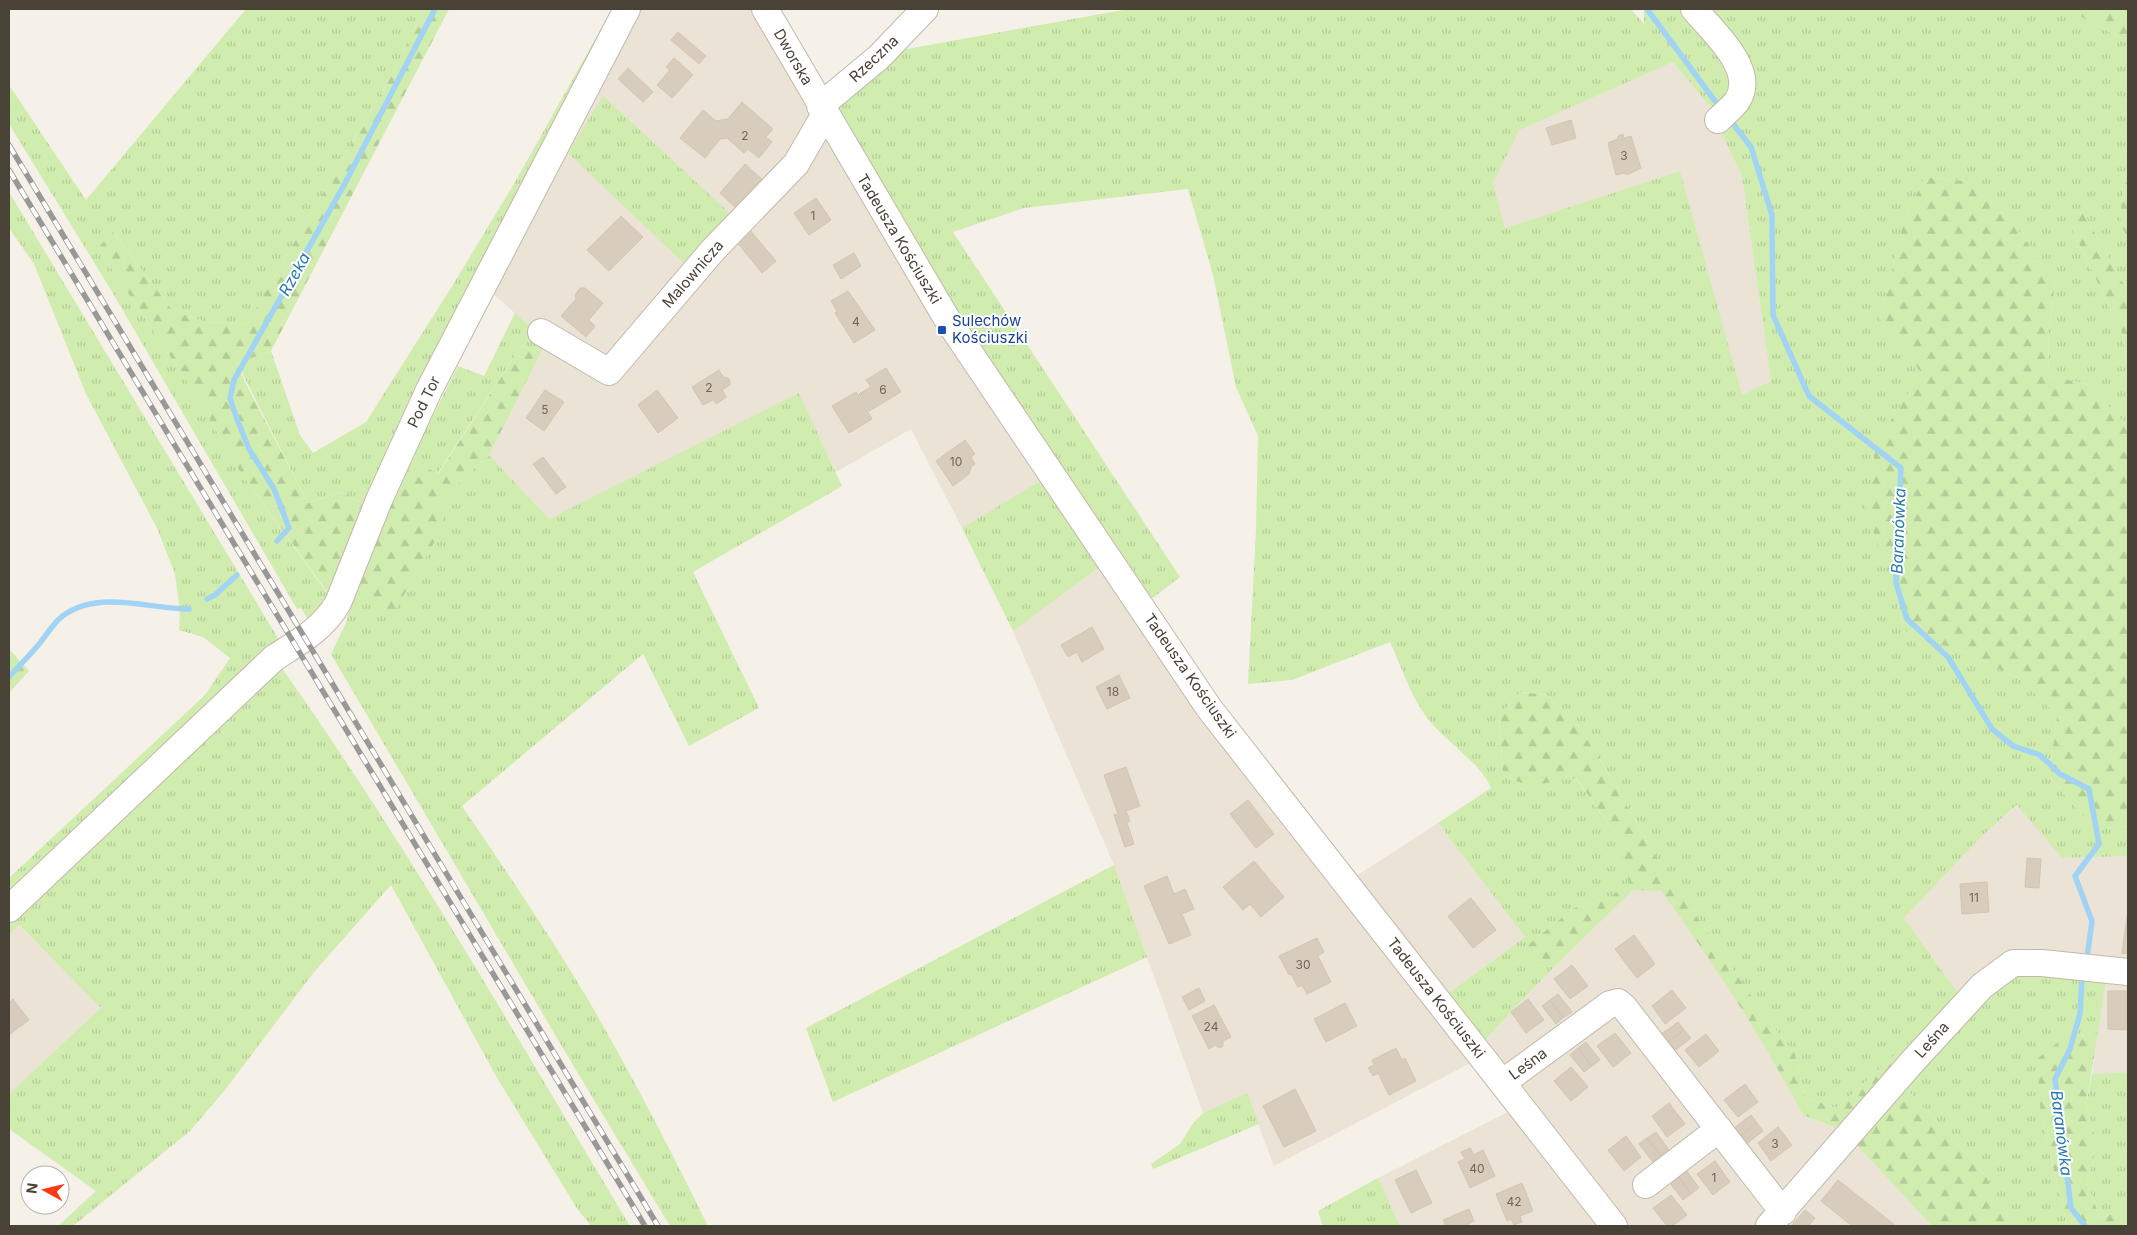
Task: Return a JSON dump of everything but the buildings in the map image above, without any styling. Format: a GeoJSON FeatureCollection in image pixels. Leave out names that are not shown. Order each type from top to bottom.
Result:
{"type":"FeatureCollection","features":[{"type":"Feature","properties":{"kind":"street","name":"Pod Tor"},"geometry":{"type":"LineString","coordinates":[[9,909],[274,658],[319,628],[330,618],[338,604],[379,500],[429,390],[627,9]]}},
{"type":"Feature","properties":{"kind":"street","name":"Dworska"},"geometry":{"type":"LineString","coordinates":[[765,9],[823,110]]}},
{"type":"Feature","properties":{"kind":"street","name":"Rzeczna"},"geometry":{"type":"LineString","coordinates":[[823,110],[879,57],[925,9]]}},
{"type":"Feature","properties":{"kind":"street"},"geometry":{"type":"LineString","coordinates":[[1694,9],[1730,51],[1742,73],[1743,83],[1737,102],[1718,120]]}},
{"type":"Feature","properties":{"kind":"street","name":"Malownicza"},"geometry":{"type":"LineString","coordinates":[[541,332],[609,372],[713,250],[796,164],[823,110]]}},
{"type":"Feature","properties":{"kind":"street","name":"Tadeusza Kościuszki"},"geometry":{"type":"LineString","coordinates":[[823,110],[947,319],[1209,708],[1609,1220]]}},
{"type":"Feature","properties":{"kind":"street","name":"Leśna"},"geometry":{"type":"LineString","coordinates":[[1502,1083],[1610,1004],[1618,1002],[1624,1007],[1719,1129],[1776,1219],[1913,1061],[1982,986],[2013,963],[2042,963],[2128,972]]}},
{"type":"Feature","properties":{"kind":"street"},"geometry":{"type":"LineString","coordinates":[[1646,1185],[1719,1129]]}},
{"type":"Feature","properties":{"kind":"shaded area"},"geometry":{"type":"Polygon","coordinates":[[[631,9],[762,9],[1048,476],[962,528],[911,429],[836,472],[799,394],[549,519],[489,455],[546,341],[488,289],[631,9]]]}},
{"type":"Feature","properties":{"kind":"shaded area"},"geometry":{"type":"Polygon","coordinates":[[[1673,62],[1714,111],[1719,128],[1742,176],[1771,381],[1741,396],[1680,171],[1505,228],[1493,183],[1518,130],[1673,62]]]}},
{"type":"Feature","properties":{"kind":"shaded area"},"geometry":{"type":"Polygon","coordinates":[[[1109,560],[1478,1059],[1274,1166],[1247,1094],[1203,1113],[1114,865],[1013,631],[1109,560]]]}},
{"type":"Feature","properties":{"kind":"shaded area"},"geometry":{"type":"Polygon","coordinates":[[[2018,805],[2062,858],[2128,856],[2128,1072],[2092,1074],[2108,964],[1963,1000],[1904,918],[1981,837],[2018,805]]]}},
{"type":"Feature","properties":{"kind":"shaded area"},"geometry":{"type":"Polygon","coordinates":[[[1438,823],[1525,937],[1442,998],[1350,880],[1438,823]]]}},
{"type":"Feature","properties":{"kind":"shaded area"},"geometry":{"type":"Polygon","coordinates":[[[1633,890],[1661,891],[1705,951],[1774,1061],[1803,1115],[1844,1131],[1762,1226],[1621,1226],[1480,1045],[1554,967],[1633,890]]]}},
{"type":"Feature","properties":{"kind":"shaded area"},"geometry":{"type":"Polygon","coordinates":[[[18,925],[102,1008],[9,1094],[9,934],[18,925]]]}},
{"type":"Feature","properties":{"kind":"shaded area"},"geometry":{"type":"Polygon","coordinates":[[[1516,1108],[1605,1226],[1400,1226],[1378,1178],[1516,1108]]]}},
{"type":"Feature","properties":{"kind":"shaded area"},"geometry":{"type":"Polygon","coordinates":[[[1851,1139],[1932,1226],[1775,1226],[1851,1139]]]}},
{"type":"Feature","properties":{"kind":"green space"},"geometry":{"type":"Polygon","coordinates":[[[246,9],[424,9],[391,76],[247,324],[205,322],[172,310],[114,233],[98,248],[192,389],[239,470],[329,596],[311,625],[301,608],[297,609],[111,290],[9,124],[9,85],[86,200],[246,9]]]}},
{"type":"Feature","properties":{"kind":"green space"},"geometry":{"type":"Polygon","coordinates":[[[424,9],[449,9],[271,351],[237,363],[308,503],[341,492],[365,505],[330,596],[239,470],[192,389],[98,248],[113,232],[172,310],[205,322],[247,324],[391,76],[424,9]]]}},
{"type":"Feature","properties":{"kind":"green space"},"geometry":{"type":"Polygon","coordinates":[[[612,9],[618,9],[365,505],[341,492],[308,503],[237,363],[271,351],[300,435],[313,453],[366,422],[451,288],[515,182],[612,9]]]}},
{"type":"Feature","properties":{"kind":"green space"},"geometry":{"type":"Polygon","coordinates":[[[1129,9],[1631,9],[1644,24],[1644,9],[1688,9],[1727,60],[1735,76],[1734,94],[1714,111],[1673,62],[1519,130],[1493,183],[1505,228],[1680,171],[1742,395],[1771,381],[1742,176],[1719,128],[1746,99],[1750,75],[1740,58],[1701,9],[2071,9],[2086,20],[2128,41],[2128,181],[2123,185],[2121,219],[2124,232],[2128,237],[2128,289],[2121,280],[2083,212],[2071,214],[2071,227],[2121,331],[2128,358],[2128,427],[2087,384],[2048,376],[2049,330],[2055,283],[2010,218],[1966,181],[1925,177],[1905,217],[1880,318],[1922,374],[1874,445],[1874,472],[1866,504],[1906,632],[1967,653],[2025,682],[2057,716],[2049,777],[2095,829],[2128,826],[2128,856],[2062,858],[2017,805],[1981,837],[1904,918],[1963,1000],[1888,1061],[1837,1108],[1805,1098],[1795,1054],[1765,1016],[1680,892],[1649,845],[1608,772],[1579,727],[1547,695],[1520,692],[1499,716],[1503,775],[1528,786],[1574,776],[1618,837],[1630,884],[1608,898],[1574,908],[1524,948],[1528,964],[1554,967],[1480,1045],[1442,998],[1525,937],[1438,823],[1491,788],[1485,778],[1470,759],[1441,733],[1425,715],[1410,689],[1390,642],[1292,680],[1248,684],[1256,530],[1258,436],[1236,387],[1213,275],[1188,189],[1024,208],[953,232],[1180,577],[1145,604],[843,134],[836,114],[846,93],[896,51],[1129,9]]]}},
{"type":"Feature","properties":{"kind":"green space"},"geometry":{"type":"Polygon","coordinates":[[[2071,9],[2128,9],[2128,41],[2086,20],[2071,9]]]}},
{"type":"Feature","properties":{"kind":"green space"},"geometry":{"type":"Polygon","coordinates":[[[603,96],[736,219],[691,270],[568,153],[603,96]]]}},
{"type":"Feature","properties":{"kind":"green space"},"geometry":{"type":"Polygon","coordinates":[[[1925,177],[1966,181],[2010,218],[2055,283],[2049,330],[2048,376],[2087,384],[2128,427],[2128,826],[2095,829],[2049,777],[2057,716],[2025,682],[1967,653],[1906,632],[1865,504],[1874,472],[1874,445],[1922,374],[1880,318],[1905,217],[1925,177]]]}},
{"type":"Feature","properties":{"kind":"green space"},"geometry":{"type":"Polygon","coordinates":[[[2128,181],[2128,237],[2122,226],[2121,212],[2123,185],[2128,181]]]}},
{"type":"Feature","properties":{"kind":"green space"},"geometry":{"type":"Polygon","coordinates":[[[9,192],[282,645],[9,895],[9,878],[205,695],[230,658],[203,637],[179,630],[180,612],[175,574],[157,528],[86,394],[34,264],[9,228],[9,192]]]}},
{"type":"Feature","properties":{"kind":"green space"},"geometry":{"type":"Polygon","coordinates":[[[2083,212],[2121,280],[2128,289],[2128,358],[2121,331],[2071,227],[2071,214],[2083,212]]]}},
{"type":"Feature","properties":{"kind":"green space"},"geometry":{"type":"Polygon","coordinates":[[[515,313],[546,341],[539,356],[522,345],[437,474],[411,459],[458,366],[484,376],[515,313]]]}},
{"type":"Feature","properties":{"kind":"green space"},"geometry":{"type":"Polygon","coordinates":[[[522,345],[539,356],[489,455],[436,504],[445,524],[392,615],[353,596],[411,459],[438,474],[522,345]]]}},
{"type":"Feature","properties":{"kind":"green space"},"geometry":{"type":"Polygon","coordinates":[[[799,393],[842,486],[693,572],[759,708],[689,746],[643,654],[462,806],[544,928],[590,1003],[651,1113],[708,1226],[670,1226],[331,654],[346,623],[353,596],[391,614],[436,504],[489,455],[549,519],[799,393]]]}},
{"type":"Feature","properties":{"kind":"green space"},"geometry":{"type":"Polygon","coordinates":[[[1048,476],[1109,560],[1013,631],[962,528],[1048,476]]]}},
{"type":"Feature","properties":{"kind":"green space"},"geometry":{"type":"Polygon","coordinates":[[[9,649],[29,671],[9,693],[9,649]]]}},
{"type":"Feature","properties":{"kind":"green space"},"geometry":{"type":"Polygon","coordinates":[[[281,667],[373,803],[461,943],[630,1226],[591,1226],[576,1207],[496,1076],[391,885],[314,972],[225,1090],[190,1131],[73,1226],[58,1226],[96,1191],[70,1172],[70,1165],[60,1165],[9,1129],[9,1094],[101,1008],[19,925],[9,934],[9,920],[281,667]]]}},
{"type":"Feature","properties":{"kind":"green space"},"geometry":{"type":"Polygon","coordinates":[[[1520,692],[1547,695],[1579,727],[1608,772],[1649,845],[1680,892],[1765,1016],[1795,1054],[1805,1098],[1837,1108],[1888,1061],[1963,1000],[1844,1131],[1803,1115],[1771,1057],[1736,1000],[1700,945],[1661,891],[1633,890],[1554,967],[1527,964],[1524,948],[1574,908],[1608,898],[1629,884],[1618,837],[1576,778],[1528,786],[1503,775],[1499,716],[1520,692]]]}},
{"type":"Feature","properties":{"kind":"green space"},"geometry":{"type":"Polygon","coordinates":[[[1114,865],[1147,957],[833,1102],[806,1028],[1114,865]]]}},
{"type":"Feature","properties":{"kind":"green space"},"geometry":{"type":"Polygon","coordinates":[[[2014,969],[2107,973],[2098,1033],[2062,1039],[2041,1116],[2067,1226],[2013,1226],[1985,1175],[1901,1083],[2014,969]]]}},
{"type":"Feature","properties":{"kind":"green space"},"geometry":{"type":"Polygon","coordinates":[[[2098,1033],[2086,1105],[2097,1144],[2087,1183],[2100,1218],[2122,1211],[2128,1215],[2128,1226],[2067,1226],[2041,1116],[2037,1059],[2062,1039],[2098,1033]]]}},
{"type":"Feature","properties":{"kind":"green space"},"geometry":{"type":"Polygon","coordinates":[[[2128,1072],[2128,1215],[2122,1211],[2100,1218],[2087,1183],[2097,1144],[2086,1105],[2092,1074],[2128,1072]]]}},
{"type":"Feature","properties":{"kind":"green space"},"geometry":{"type":"Polygon","coordinates":[[[1901,1083],[1985,1175],[2013,1226],[1932,1226],[1851,1139],[1901,1083]]]}},
{"type":"Feature","properties":{"kind":"green space"},"geometry":{"type":"Polygon","coordinates":[[[1247,1093],[1259,1124],[1153,1169],[1151,1164],[1180,1144],[1194,1122],[1203,1113],[1247,1093]]]}},
{"type":"Feature","properties":{"kind":"green space"},"geometry":{"type":"Polygon","coordinates":[[[1378,1178],[1400,1226],[1323,1226],[1318,1211],[1378,1178]]]}},
{"type":"Feature","properties":{"kind":"waterway","name":"Rzeka"},"geometry":{"type":"LineString","coordinates":[[277,541],[289,528],[274,489],[249,449],[237,419],[230,398],[234,380],[344,185],[435,9]]}},
{"type":"Feature","properties":{"kind":"waterway","name":"Baranówka"},"geometry":{"type":"LineString","coordinates":[[1647,9],[1715,101]]}},
{"type":"Feature","properties":{"kind":"waterway","name":"Baranówka"},"geometry":{"type":"LineString","coordinates":[[1734,125],[1751,147],[1772,215],[1773,315],[1809,396],[1901,468],[1896,583],[1907,619],[1948,657],[1992,729],[2013,746],[2040,755],[2060,774],[2089,789],[2099,844],[2075,876],[2092,921],[2087,958]]}},
{"type":"Feature","properties":{"kind":"waterway","name":"Rzeka"},"geometry":{"type":"LineString","coordinates":[[207,599],[215,595],[237,575]]}},
{"type":"Feature","properties":{"kind":"waterway","name":"Rzeka"},"geometry":{"type":"LineString","coordinates":[[9,677],[59,619],[73,610],[89,604],[105,602],[189,609]]}},
{"type":"Feature","properties":{"kind":"waterway","name":"Baranówka"},"geometry":{"type":"LineString","coordinates":[[2082,979],[2080,1014],[2070,1049],[2055,1079],[2071,1208],[2085,1226]]}},
{"type":"Feature","properties":{"kind":"railway"},"geometry":{"type":"LineString","coordinates":[[9,145],[658,1226]]}},
{"type":"Feature","properties":{"kind":"railway"},"geometry":{"type":"LineString","coordinates":[[9,170],[645,1226]]}},
{"type":"Feature","properties":{"kind":"place","name":"Sulechów Kościuszki"},"geometry":{"type":"Point","coordinates":[942,330]}}]}
